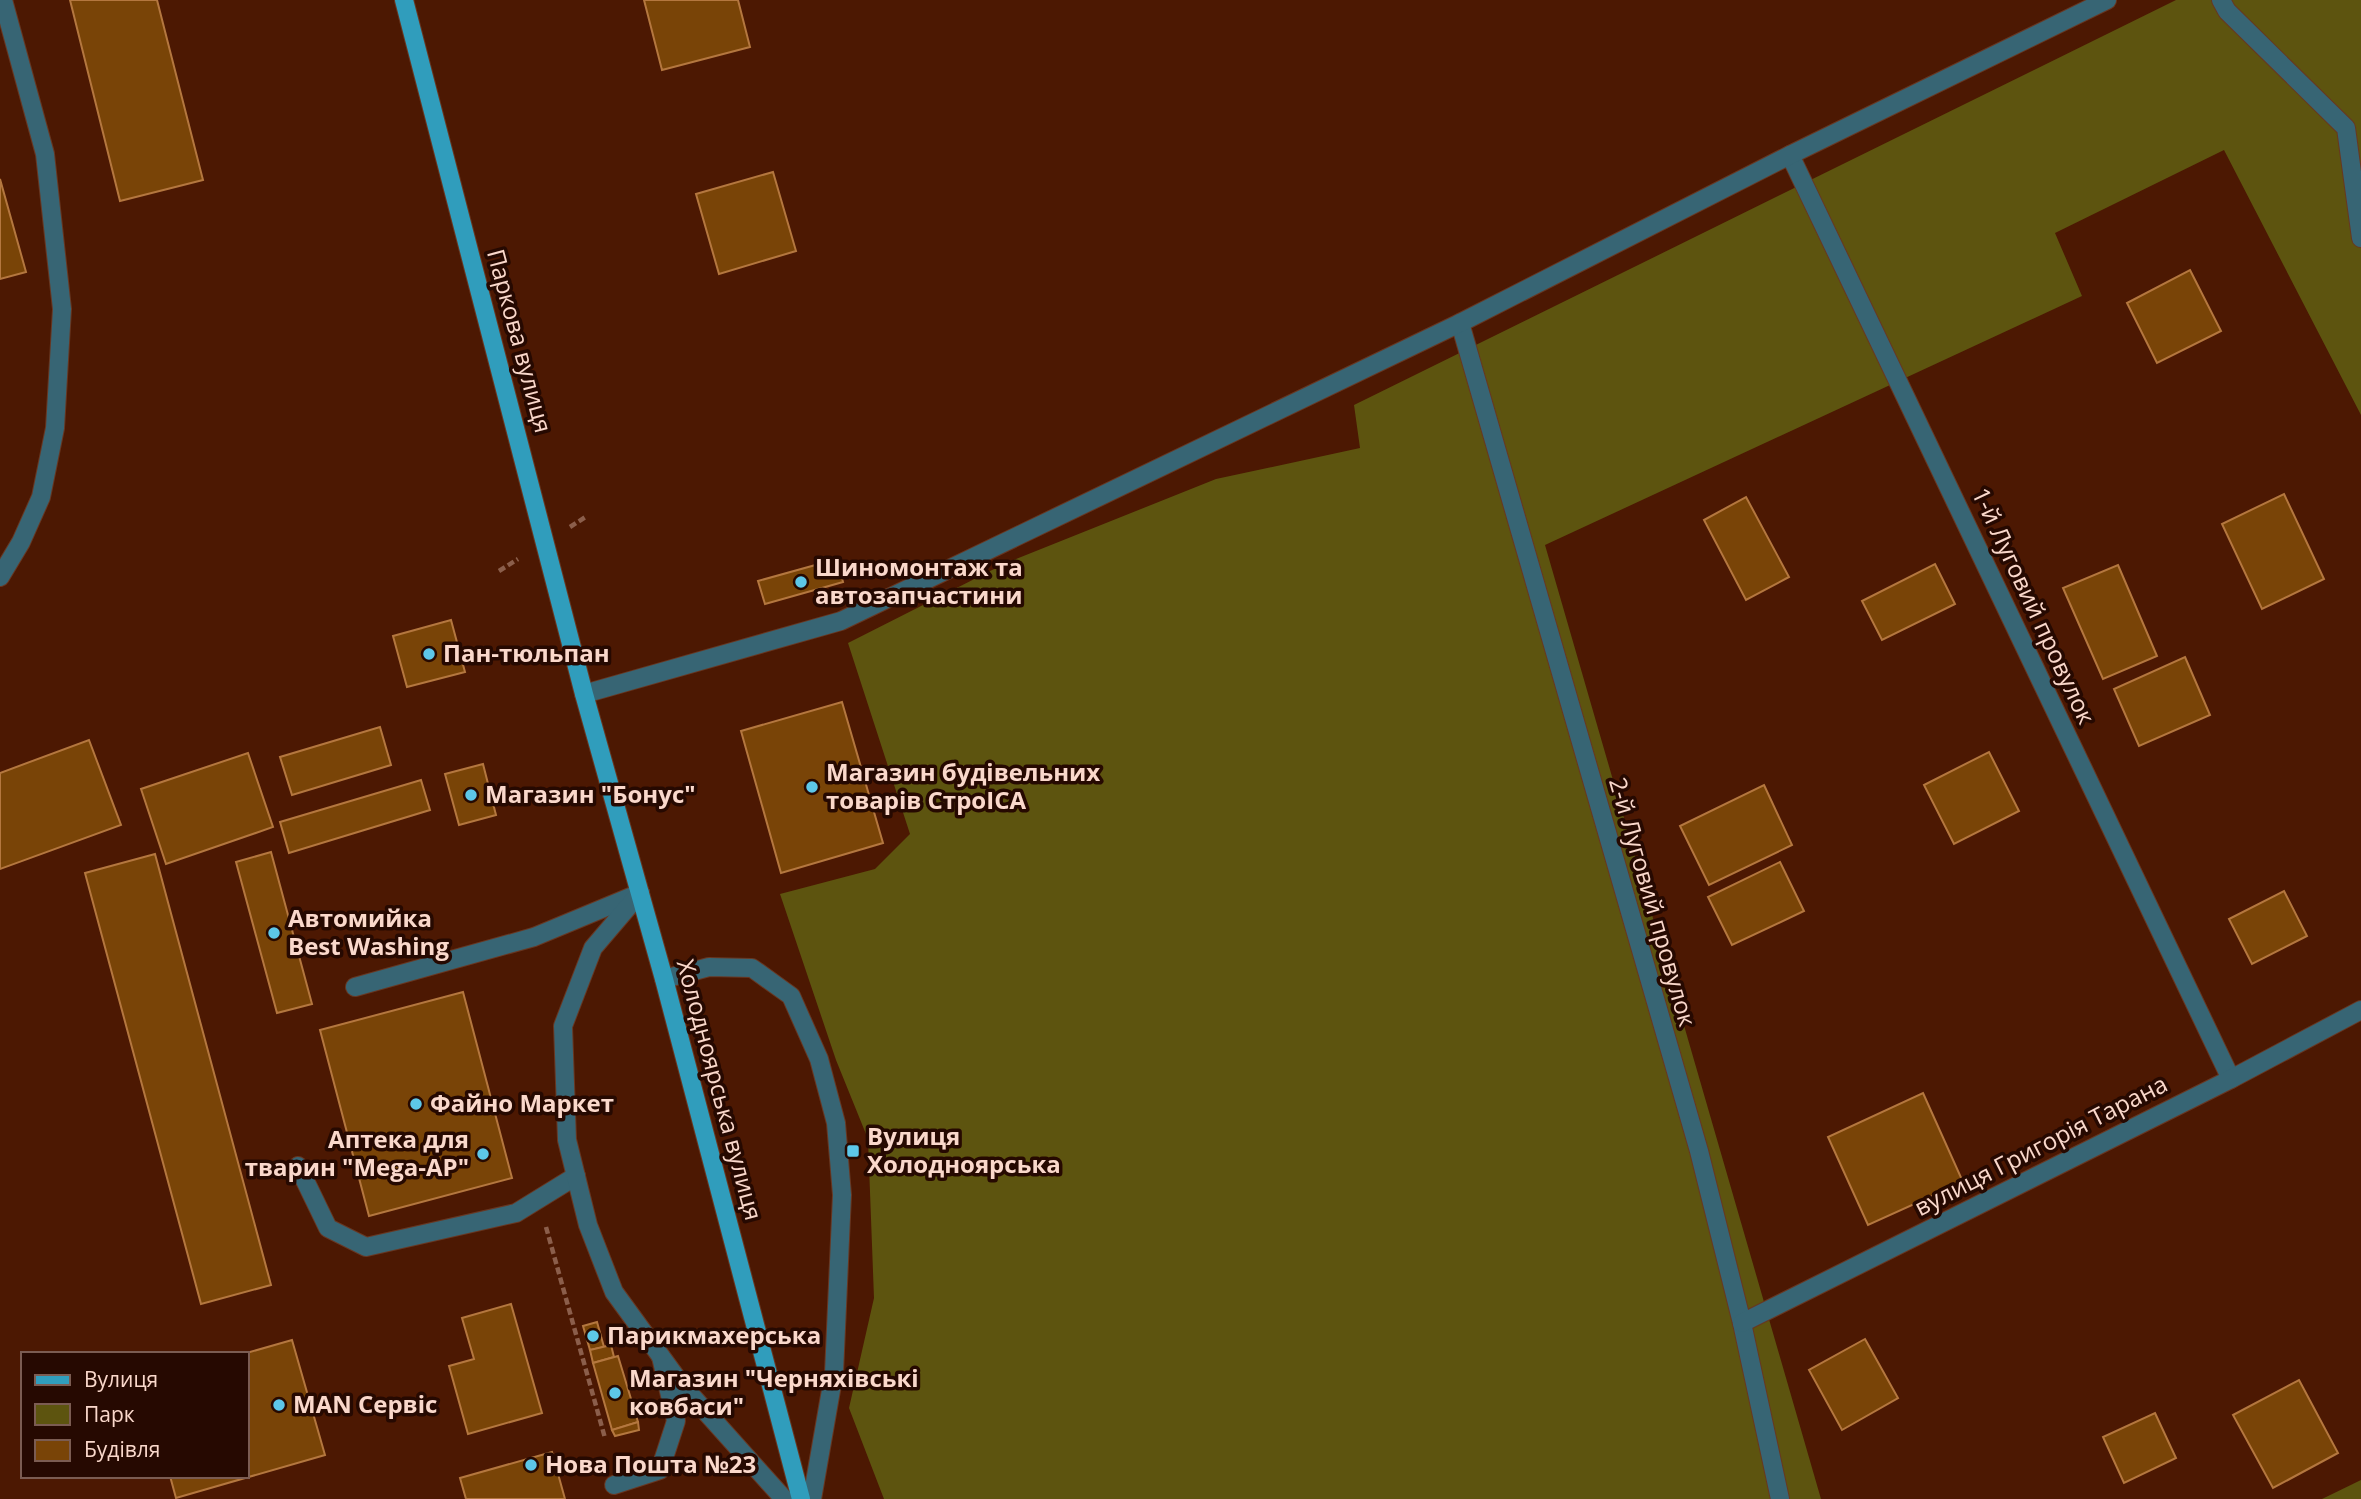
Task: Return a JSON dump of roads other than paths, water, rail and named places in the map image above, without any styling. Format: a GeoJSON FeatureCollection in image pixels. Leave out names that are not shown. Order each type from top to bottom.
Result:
{"type":"FeatureCollection","features":[{"type":"Feature","properties":{"kind":"main road","name":"Паркова вулиця"},"geometry":{"type":"LineString","coordinates":[[404,0],[584,694]]}},
{"type":"Feature","properties":{"kind":"main road","name":"Холодноярська вулиця"},"geometry":{"type":"LineString","coordinates":[[584,694],[664,979],[801,1499]]}},
{"type":"Feature","properties":{"kind":"street"},"geometry":{"type":"LineString","coordinates":[[0,577],[21,542],[41,497],[55,428],[62,309],[45,154],[3,0]]}},
{"type":"Feature","properties":{"kind":"street"},"geometry":{"type":"LineString","coordinates":[[584,694],[841,621],[1460,323],[1790,155],[2107,0]]}},
{"type":"Feature","properties":{"kind":"street"},"geometry":{"type":"LineString","coordinates":[[2221,0],[2227,11],[2346,128],[2361,238]]}},
{"type":"Feature","properties":{"kind":"street","name":"1-й Луговий провулок"},"geometry":{"type":"LineString","coordinates":[[1790,155],[2231,1079]]}},
{"type":"Feature","properties":{"kind":"street","name":"2-й Луговий провулок"},"geometry":{"type":"LineString","coordinates":[[1460,323],[1699,1151],[1742,1323],[1780,1499]]}},
{"type":"Feature","properties":{"kind":"street"},"geometry":{"type":"LineString","coordinates":[[355,987],[534,937],[640,892]]}},
{"type":"Feature","properties":{"kind":"street"},"geometry":{"type":"LineString","coordinates":[[640,892],[593,948],[563,1026],[567,1140],[588,1225],[614,1292],[681,1384],[784,1499]]}},
{"type":"Feature","properties":{"kind":"street"},"geometry":{"type":"LineString","coordinates":[[664,979],[709,967],[751,968],[791,996],[819,1059],[836,1123],[842,1195],[834,1373],[812,1499]]}},
{"type":"Feature","properties":{"kind":"street","name":"вулиця Григорія Тарана"},"geometry":{"type":"LineString","coordinates":[[1742,1323],[2231,1079],[2361,1010]]}},
{"type":"Feature","properties":{"kind":"street"},"geometry":{"type":"LineString","coordinates":[[298,1166],[328,1228],[366,1247],[516,1213],[576,1176]]}},
{"type":"Feature","properties":{"kind":"street"},"geometry":{"type":"LineString","coordinates":[[614,1485],[660,1470],[676,1421],[661,1357]]}},
{"type":"Feature","properties":{"kind":"place","name":"Шиномонтаж та автозапчастини"},"geometry":{"type":"Point","coordinates":[801,582]}},
{"type":"Feature","properties":{"kind":"place","name":"Пан-тюльпан"},"geometry":{"type":"Point","coordinates":[429,654]}},
{"type":"Feature","properties":{"kind":"place","name":"Магазин будівельних товарів СтроІСА"},"geometry":{"type":"Point","coordinates":[812,787]}},
{"type":"Feature","properties":{"kind":"place","name":"Магазин \"Бонус\""},"geometry":{"type":"Point","coordinates":[471,795]}},
{"type":"Feature","properties":{"kind":"place","name":"Автомийка Best Washing"},"geometry":{"type":"Point","coordinates":[274,933]}},
{"type":"Feature","properties":{"kind":"place","name":"Файно Маркет"},"geometry":{"type":"Point","coordinates":[416,1104]}},
{"type":"Feature","properties":{"kind":"place","name":"Вулиця Холодноярська"},"geometry":{"type":"Point","coordinates":[853,1151]}},
{"type":"Feature","properties":{"kind":"place","name":"Аптека для тварин \"Mega-AP\""},"geometry":{"type":"Point","coordinates":[483,1154]}},
{"type":"Feature","properties":{"kind":"place","name":"Парикмахерська"},"geometry":{"type":"Point","coordinates":[593,1336]}},
{"type":"Feature","properties":{"kind":"place","name":"Магазин \"Черняхівські ковбаси\""},"geometry":{"type":"Point","coordinates":[615,1393]}},
{"type":"Feature","properties":{"kind":"place","name":"MAN Сервіс"},"geometry":{"type":"Point","coordinates":[279,1405]}},
{"type":"Feature","properties":{"kind":"place","name":"Нова Пошта №23"},"geometry":{"type":"Point","coordinates":[531,1465]}}]}
